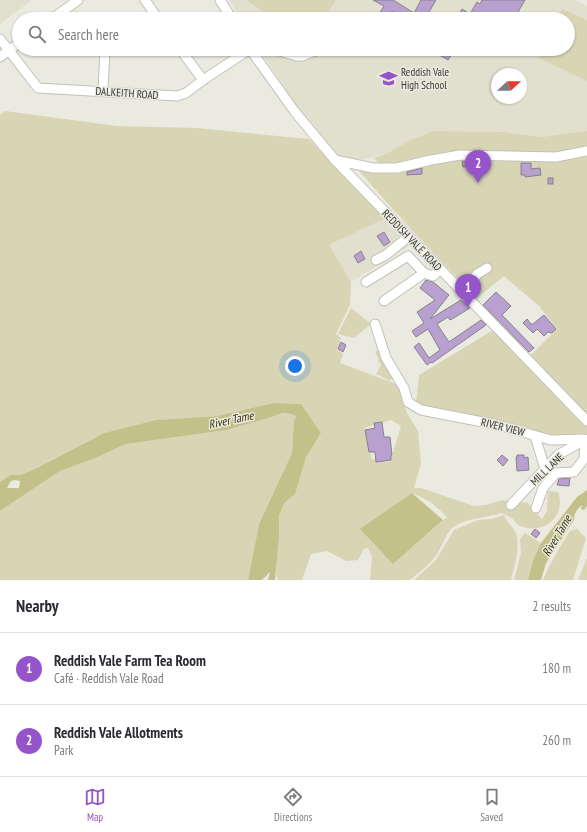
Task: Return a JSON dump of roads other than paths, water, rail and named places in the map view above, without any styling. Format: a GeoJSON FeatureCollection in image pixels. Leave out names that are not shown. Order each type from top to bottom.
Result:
{"type":"FeatureCollection","features":[{"type":"Feature","properties":{"kind":"street"},"geometry":{"type":"LineString","coordinates":[[62,12],[78,0]]}},
{"type":"Feature","properties":{"kind":"street"},"geometry":{"type":"LineString","coordinates":[[145,0],[153,12]]}},
{"type":"Feature","properties":{"kind":"street"},"geometry":{"type":"LineString","coordinates":[[220,0],[228,12]]}},
{"type":"Feature","properties":{"kind":"street"},"geometry":{"type":"LineString","coordinates":[[0,39],[9,50]]}},
{"type":"Feature","properties":{"kind":"street"},"geometry":{"type":"LineString","coordinates":[[0,57],[12,48]]}},
{"type":"Feature","properties":{"kind":"street","name":"DALKEITH ROAD"},"geometry":{"type":"LineString","coordinates":[[9,50],[12,54]]}},
{"type":"Feature","properties":{"kind":"street","name":"DALKEITH ROAD"},"geometry":{"type":"LineString","coordinates":[[14,56],[38,88],[177,96],[186,93],[203,80],[243,56]]}},
{"type":"Feature","properties":{"kind":"street"},"geometry":{"type":"LineString","coordinates":[[103,91],[105,56]]}},
{"type":"Feature","properties":{"kind":"street"},"geometry":{"type":"LineString","coordinates":[[185,56],[203,80]]}},
{"type":"Feature","properties":{"kind":"street","name":"REDDISH VALE ROAD"},"geometry":{"type":"LineString","coordinates":[[257,56],[295,112],[335,160],[587,421]]}},
{"type":"Feature","properties":{"kind":"street"},"geometry":{"type":"LineString","coordinates":[[335,160],[373,168],[397,168],[431,160],[460,156],[556,157],[587,151]]}},
{"type":"Feature","properties":{"kind":"street"},"geometry":{"type":"LineString","coordinates":[[376,260],[386,255],[408,236]]}},
{"type":"Feature","properties":{"kind":"street"},"geometry":{"type":"LineString","coordinates":[[366,282],[408,256],[424,273],[433,276],[440,269]]}},
{"type":"Feature","properties":{"kind":"street"},"geometry":{"type":"LineString","coordinates":[[463,292],[471,284],[477,274],[486,268]]}},
{"type":"Feature","properties":{"kind":"street"},"geometry":{"type":"LineString","coordinates":[[384,301],[424,273]]}},
{"type":"Feature","properties":{"kind":"street","name":"RIVER VIEW"},"geometry":{"type":"LineString","coordinates":[[375,324],[386,358],[404,388],[408,402],[421,410],[498,425],[535,436],[559,440],[586,439]]}},
{"type":"Feature","properties":{"kind":"street"},"geometry":{"type":"LineString","coordinates":[[535,436],[545,469]]}},
{"type":"Feature","properties":{"kind":"street"},"geometry":{"type":"LineString","coordinates":[[536,508],[543,488],[556,473],[574,472],[584,459],[586,439]]}},
{"type":"Feature","properties":{"kind":"street","name":"MILL LANE"},"geometry":{"type":"LineString","coordinates":[[511,505],[558,455],[586,439]]}},
{"type":"Feature","properties":{"kind":"water","name":"River Tame"},"geometry":{"type":"Polygon","coordinates":[[[274,403],[301,404],[321,433],[306,457],[295,494],[285,502],[279,515],[279,536],[275,580],[268,580],[270,572],[262,580],[248,580],[259,524],[292,453],[294,420],[296,416],[291,414],[280,414],[227,430],[126,444],[93,459],[60,471],[0,511],[0,482],[10,475],[21,475],[39,467],[104,433],[156,420],[217,416],[274,403]],[[11,481],[7,488],[19,488],[20,481],[11,481]]]}},
{"type":"Feature","properties":{"kind":"water","name":"River Tame"},"geometry":{"type":"Polygon","coordinates":[[[587,490],[587,506],[584,510],[581,509],[582,505],[576,511],[574,520],[546,563],[541,580],[528,580],[533,560],[541,543],[577,497],[587,490]]]}},
{"type":"Feature","properties":{"kind":"water"},"geometry":{"type":"Polygon","coordinates":[[[412,493],[443,520],[393,564],[360,529],[412,493]]]}},
{"type":"Feature","properties":{"kind":"place","name":"Reddish Vale High School"},"geometry":{"type":"Point","coordinates":[388,78]}},
{"type":"Feature","properties":{"kind":"place","name":"Reddish Vale Allotments"},"geometry":{"type":"Point","coordinates":[478,183]}},
{"type":"Feature","properties":{"kind":"place","name":"Reddish Vale Farm Tea Room"},"geometry":{"type":"Point","coordinates":[468,307]}}]}
